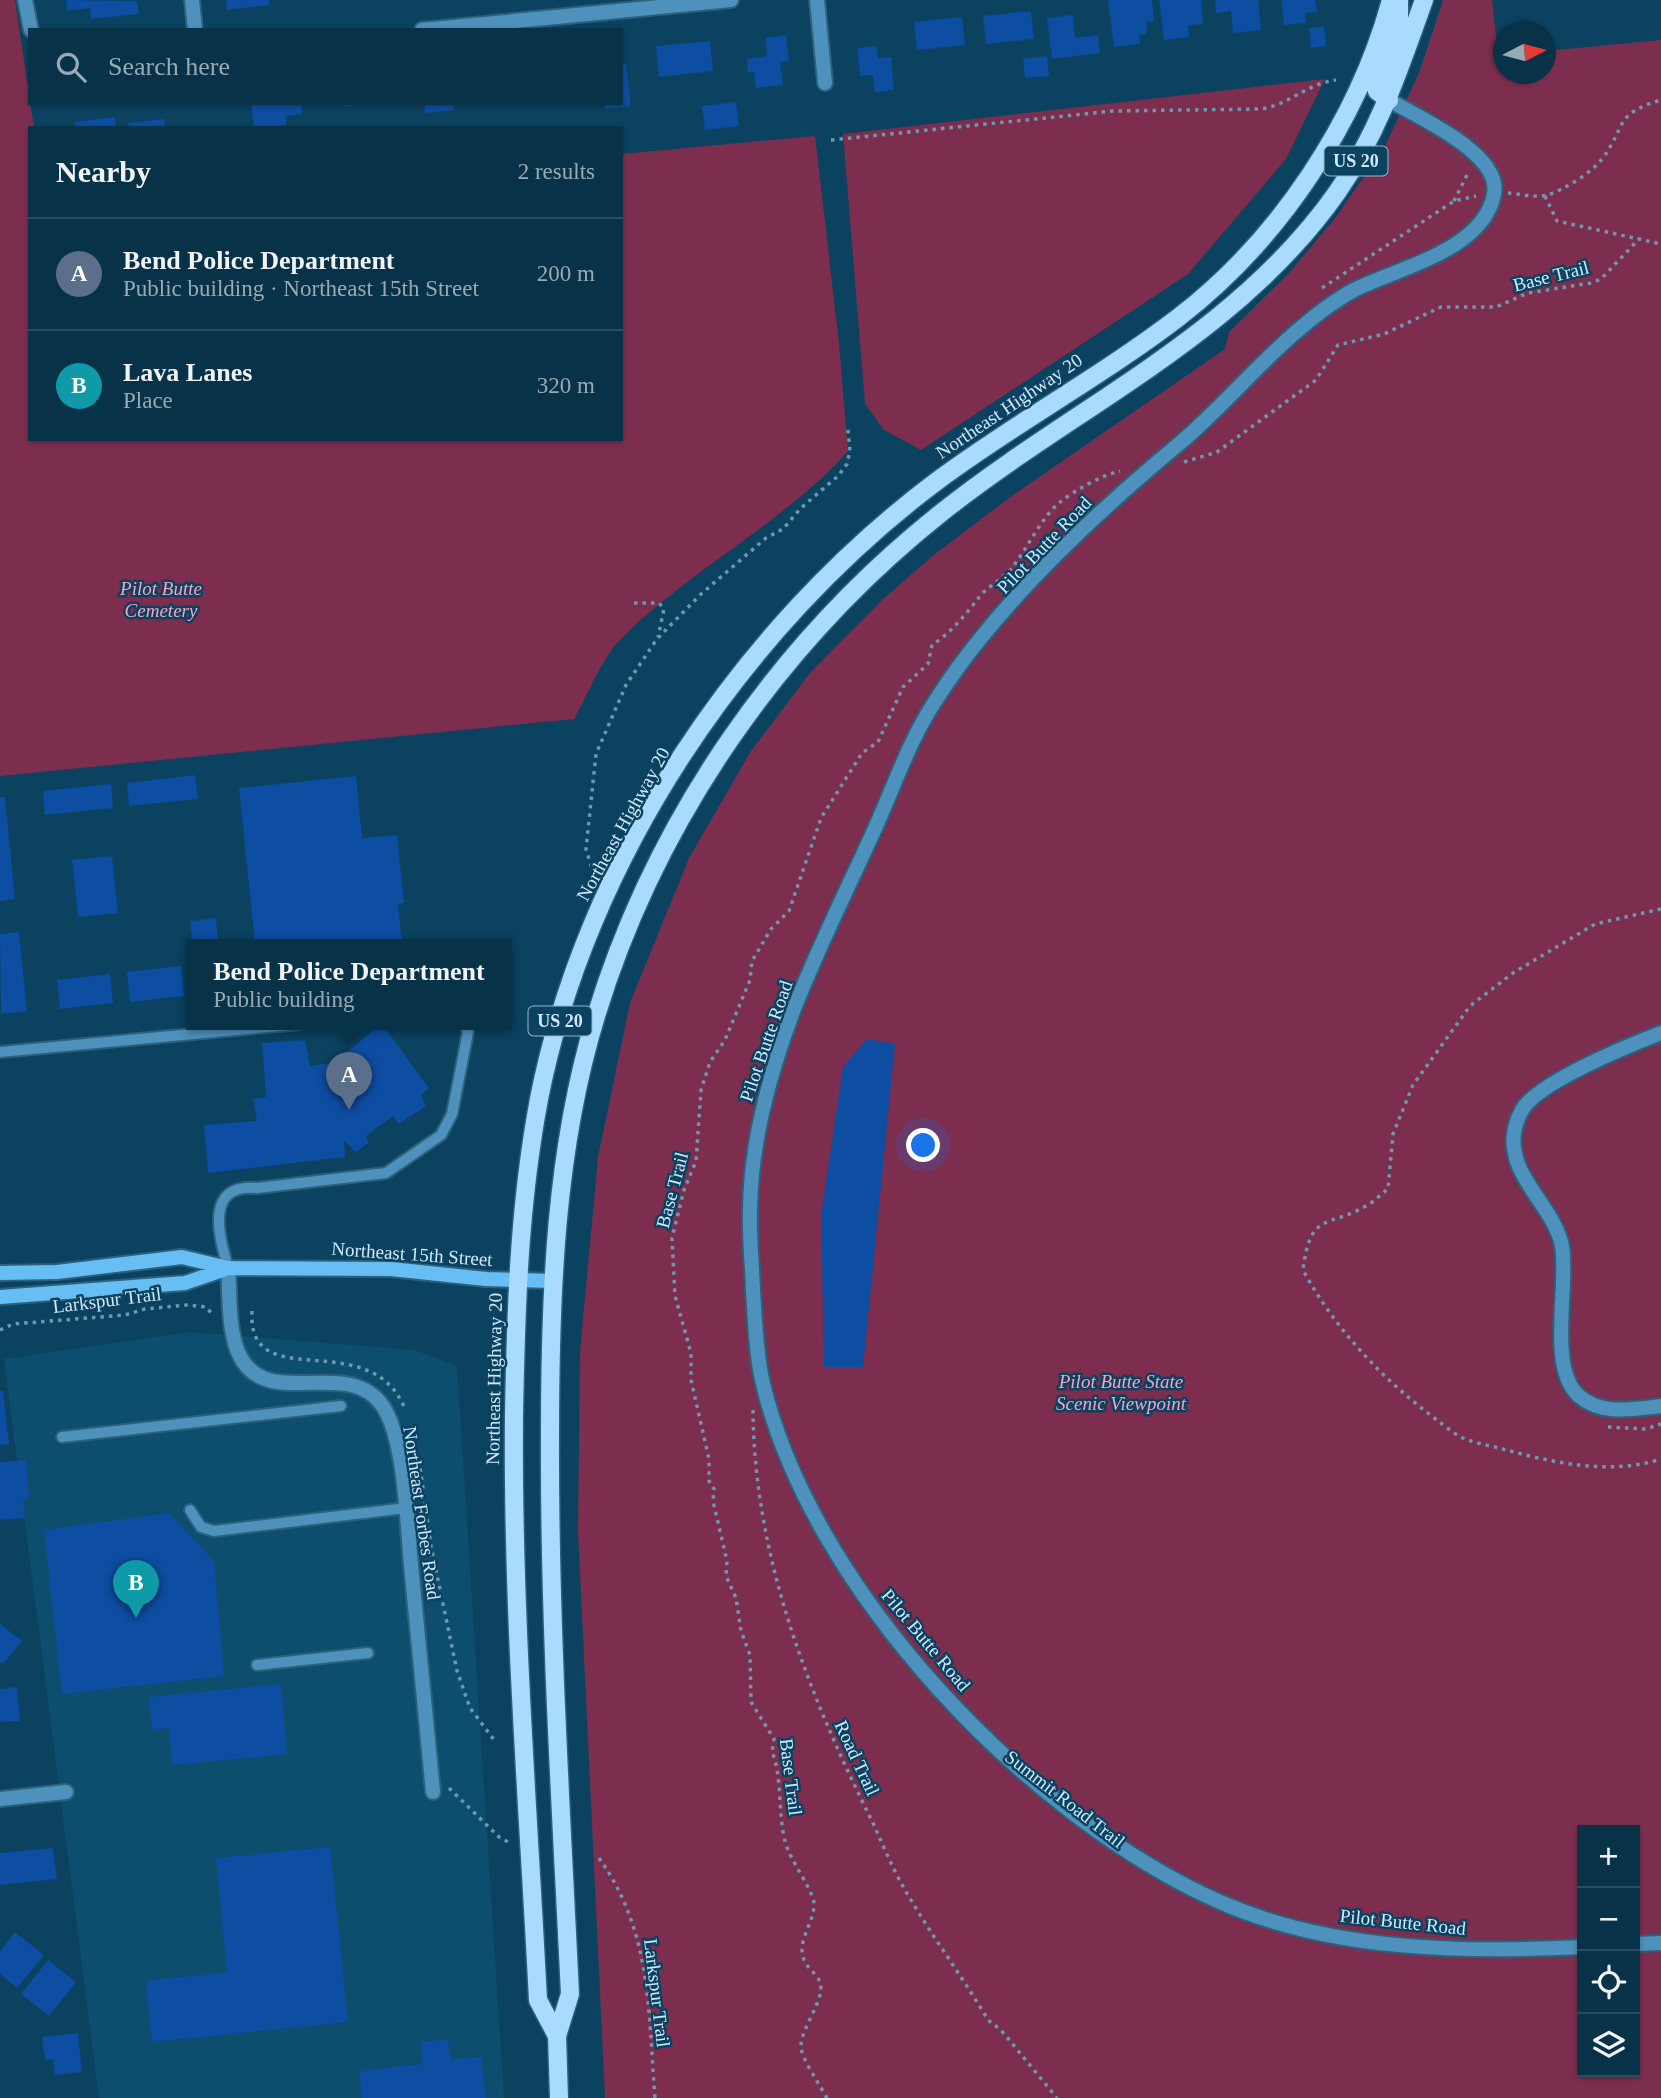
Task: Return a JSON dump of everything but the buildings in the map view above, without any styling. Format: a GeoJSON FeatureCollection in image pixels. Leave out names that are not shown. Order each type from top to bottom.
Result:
{"type":"FeatureCollection","features":[{"type":"Feature","properties":{"kind":"main road","name":"Northeast Highway 20"},"geometry":{"type":"LineString","coordinates":[[557,2036],[538,2000],[517,1617],[513,1495],[516,1280],[540,1097],[565,1004],[596,916],[646,817],[705,722],[758,649],[825,577],[934,483],[1179,316],[1225,277],[1273,224],[1313,169],[1365,73],[1391,0]]}},
{"type":"Feature","properties":{"kind":"main road"},"geometry":{"type":"LineString","coordinates":[[1389,100],[1377,91],[1375,84],[1399,17],[1399,0]]}},
{"type":"Feature","properties":{"kind":"main road","name":"Northeast Highway 20"},"geometry":{"type":"LineString","coordinates":[[559,2098],[557,2036],[570,1994],[549,1576],[553,1281],[575,1104],[594,1021],[622,940],[698,788],[755,704],[844,598],[906,541],[961,497],[1173,354],[1244,295],[1311,226],[1338,190],[1389,100],[1424,0]]}},
{"type":"Feature","properties":{"kind":"main road","name":"Northeast 15th Street"},"geometry":{"type":"LineString","coordinates":[[0,1273],[57,1272],[182,1257],[228,1268],[391,1269],[553,1281]]}},
{"type":"Feature","properties":{"kind":"main road","name":"Northeast 15th Street"},"geometry":{"type":"LineString","coordinates":[[0,1297],[185,1283],[228,1268]]}},
{"type":"Feature","properties":{"kind":"street"},"geometry":{"type":"LineString","coordinates":[[25,0],[31,28]]}},
{"type":"Feature","properties":{"kind":"street"},"geometry":{"type":"LineString","coordinates":[[191,0],[195,28]]}},
{"type":"Feature","properties":{"kind":"street"},"geometry":{"type":"LineString","coordinates":[[443,28],[731,0]]}},
{"type":"Feature","properties":{"kind":"street"},"geometry":{"type":"LineString","coordinates":[[817,0],[825,83]]}},
{"type":"Feature","properties":{"kind":"street"},"geometry":{"type":"LineString","coordinates":[[1389,100],[1478,153],[1489,164],[1495,179],[1495,193]]}},
{"type":"Feature","properties":{"kind":"street","name":"Pilot Butte Road"},"geometry":{"type":"LineString","coordinates":[[1495,193],[1488,212],[1473,231],[1455,245],[1350,292],[1288,339],[1183,441],[1060,550],[971,650],[927,713],[794,1008],[762,1108],[750,1205],[754,1304],[763,1383],[792,1468],[830,1542],[880,1621],[950,1702],[1025,1773],[1121,1848],[1222,1903],[1314,1932],[1416,1946],[1516,1950],[1577,1947]]}},
{"type":"Feature","properties":{"kind":"street"},"geometry":{"type":"LineString","coordinates":[[1661,1033],[1597,1060],[1547,1088],[1523,1108],[1514,1133],[1518,1160],[1527,1186],[1553,1222],[1562,1244],[1562,1350],[1567,1379],[1579,1396],[1603,1408],[1623,1410],[1661,1406]]}},
{"type":"Feature","properties":{"kind":"street","name":"Northeast Forbes Road"},"geometry":{"type":"LineString","coordinates":[[228,1268],[234,1338],[243,1361],[251,1371],[267,1381],[283,1384],[340,1381],[364,1390],[381,1404],[395,1429],[406,1508],[433,1792]]}},
{"type":"Feature","properties":{"kind":"street"},"geometry":{"type":"LineString","coordinates":[[0,1799],[66,1792]]}},
{"type":"Feature","properties":{"kind":"street"},"geometry":{"type":"LineString","coordinates":[[1640,1944],[1661,1943]]}},
{"type":"Feature","properties":{"kind":"lane"},"geometry":{"type":"LineString","coordinates":[[0,1052],[236,1030]]}},
{"type":"Feature","properties":{"kind":"lane"},"geometry":{"type":"LineString","coordinates":[[228,1268],[219,1236],[220,1206],[228,1194],[241,1186],[257,1188],[386,1173],[441,1135],[452,1114],[467,1030]]}},
{"type":"Feature","properties":{"kind":"lane"},"geometry":{"type":"LineString","coordinates":[[62,1437],[341,1406]]}},
{"type":"Feature","properties":{"kind":"lane"},"geometry":{"type":"LineString","coordinates":[[190,1510],[201,1527],[214,1531],[406,1508]]}},
{"type":"Feature","properties":{"kind":"lane"},"geometry":{"type":"LineString","coordinates":[[257,1665],[368,1653]]}},
{"type":"Feature","properties":{"kind":"path"},"geometry":{"type":"LineString","coordinates":[[831,140],[1113,111],[1261,109],[1282,106],[1294,93],[1321,82],[1336,80]]}},
{"type":"Feature","properties":{"kind":"path"},"geometry":{"type":"LineString","coordinates":[[1495,193],[1545,196],[1574,181],[1602,160],[1622,119],[1640,106],[1661,100]]}},
{"type":"Feature","properties":{"kind":"path"},"geometry":{"type":"LineString","coordinates":[[1454,201],[1478,153]]}},
{"type":"Feature","properties":{"kind":"path"},"geometry":{"type":"LineString","coordinates":[[1545,196],[1557,221],[1661,244]]}},
{"type":"Feature","properties":{"kind":"path","name":"Base Trail"},"geometry":{"type":"LineString","coordinates":[[1191,462],[1217,452],[1316,380],[1338,345],[1384,334],[1441,307],[1496,307],[1528,292],[1591,283],[1601,279],[1639,239]]}},
{"type":"Feature","properties":{"kind":"path"},"geometry":{"type":"LineString","coordinates":[[594,875],[586,849],[596,754],[626,685],[657,639],[726,571],[766,538],[783,529],[801,508],[838,476],[847,464],[850,451],[848,430]]}},
{"type":"Feature","properties":{"kind":"path","name":"Base Trail"},"geometry":{"type":"LineString","coordinates":[[827,2098],[813,2070],[802,2060],[800,2045],[820,1992],[820,1982],[804,1960],[802,1945],[814,1904],[807,1886],[793,1864],[784,1839],[772,1752],[774,1739],[751,1702],[750,1655],[741,1631],[739,1609],[726,1576],[727,1560],[713,1501],[714,1489],[709,1481],[709,1459],[691,1381],[691,1353],[675,1296],[672,1238],[684,1190],[696,1161],[701,1090],[710,1062],[725,1040],[760,948],[771,929],[789,911],[821,818],[862,753],[878,742],[903,687],[928,664],[932,645],[947,635],[982,592],[994,587],[1011,569],[1058,504],[1106,475],[1122,471]]}},
{"type":"Feature","properties":{"kind":"path"},"geometry":{"type":"LineString","coordinates":[[635,603],[659,603],[664,609],[657,639]]}},
{"type":"Feature","properties":{"kind":"path"},"geometry":{"type":"LineString","coordinates":[[1661,909],[1595,924],[1513,973],[1471,1006],[1413,1085],[1393,1134],[1388,1189],[1366,1207],[1331,1218],[1315,1230],[1303,1270],[1317,1296],[1352,1341],[1408,1399],[1462,1438],[1542,1460],[1584,1466],[1644,1464],[1661,1459]]}},
{"type":"Feature","properties":{"kind":"path","name":"Larkspur Trail"},"geometry":{"type":"LineString","coordinates":[[0,1330],[13,1324],[125,1315],[145,1309],[187,1305],[206,1307],[214,1316]]}},
{"type":"Feature","properties":{"kind":"path"},"geometry":{"type":"LineString","coordinates":[[761,1416],[753,1396],[763,1383]]}},
{"type":"Feature","properties":{"kind":"path","name":"Road Trail"},"geometry":{"type":"LineString","coordinates":[[753,1396],[753,1452],[762,1520],[777,1580],[812,1693],[835,1748],[905,1890],[988,2020],[1001,2030],[1057,2098]]}},
{"type":"Feature","properties":{"kind":"path"},"geometry":{"type":"LineString","coordinates":[[431,1610],[430,1596],[438,1579]]}},
{"type":"Feature","properties":{"kind":"path"},"geometry":{"type":"LineString","coordinates":[[448,1776],[449,1790],[459,1801],[511,1844]]}},
{"type":"Feature","properties":{"kind":"path","name":"Larkspur Trail"},"geometry":{"type":"LineString","coordinates":[[599,1858],[627,1901],[640,1945],[655,2098]]}},
{"type":"Feature","properties":{"kind":"shaded area"},"geometry":{"type":"Polygon","coordinates":[[[190,1332],[414,1350],[457,1366],[504,2098],[99,2098],[4,1359],[190,1332]]]}},
{"type":"Feature","properties":{"kind":"green space","name":"Pilot Butte Cemetery"},"geometry":{"type":"Polygon","coordinates":[[[0,0],[15,0],[28,88],[28,105],[31,105],[34,126],[28,126],[28,441],[623,441],[623,154],[815,136],[839,343],[848,451],[796,501],[675,591],[620,640],[601,667],[574,719],[0,776],[0,0]]]}},
{"type":"Feature","properties":{"kind":"green space","name":"Pilot Butte State Scenic Viewpoint"},"geometry":{"type":"Polygon","coordinates":[[[1443,0],[1492,0],[1493,84],[1556,84],[1556,50],[1661,40],[1661,2098],[605,2098],[578,1531],[580,1351],[598,1157],[630,1003],[689,858],[751,751],[810,673],[882,600],[935,554],[1013,495],[1225,349],[1229,332],[1289,273],[1336,217],[1385,146],[1419,73],[1443,0]]]}},
{"type":"Feature","properties":{"kind":"green space"},"geometry":{"type":"Polygon","coordinates":[[[1325,79],[1286,159],[1188,274],[921,450],[884,430],[865,404],[843,134],[1325,79]]]}},
{"type":"Feature","properties":{"kind":"place","name":"Bend Police Department"},"geometry":{"type":"Point","coordinates":[349,1110]}},
{"type":"Feature","properties":{"kind":"place","name":"Lava Lanes"},"geometry":{"type":"Point","coordinates":[136,1618]}}]}
